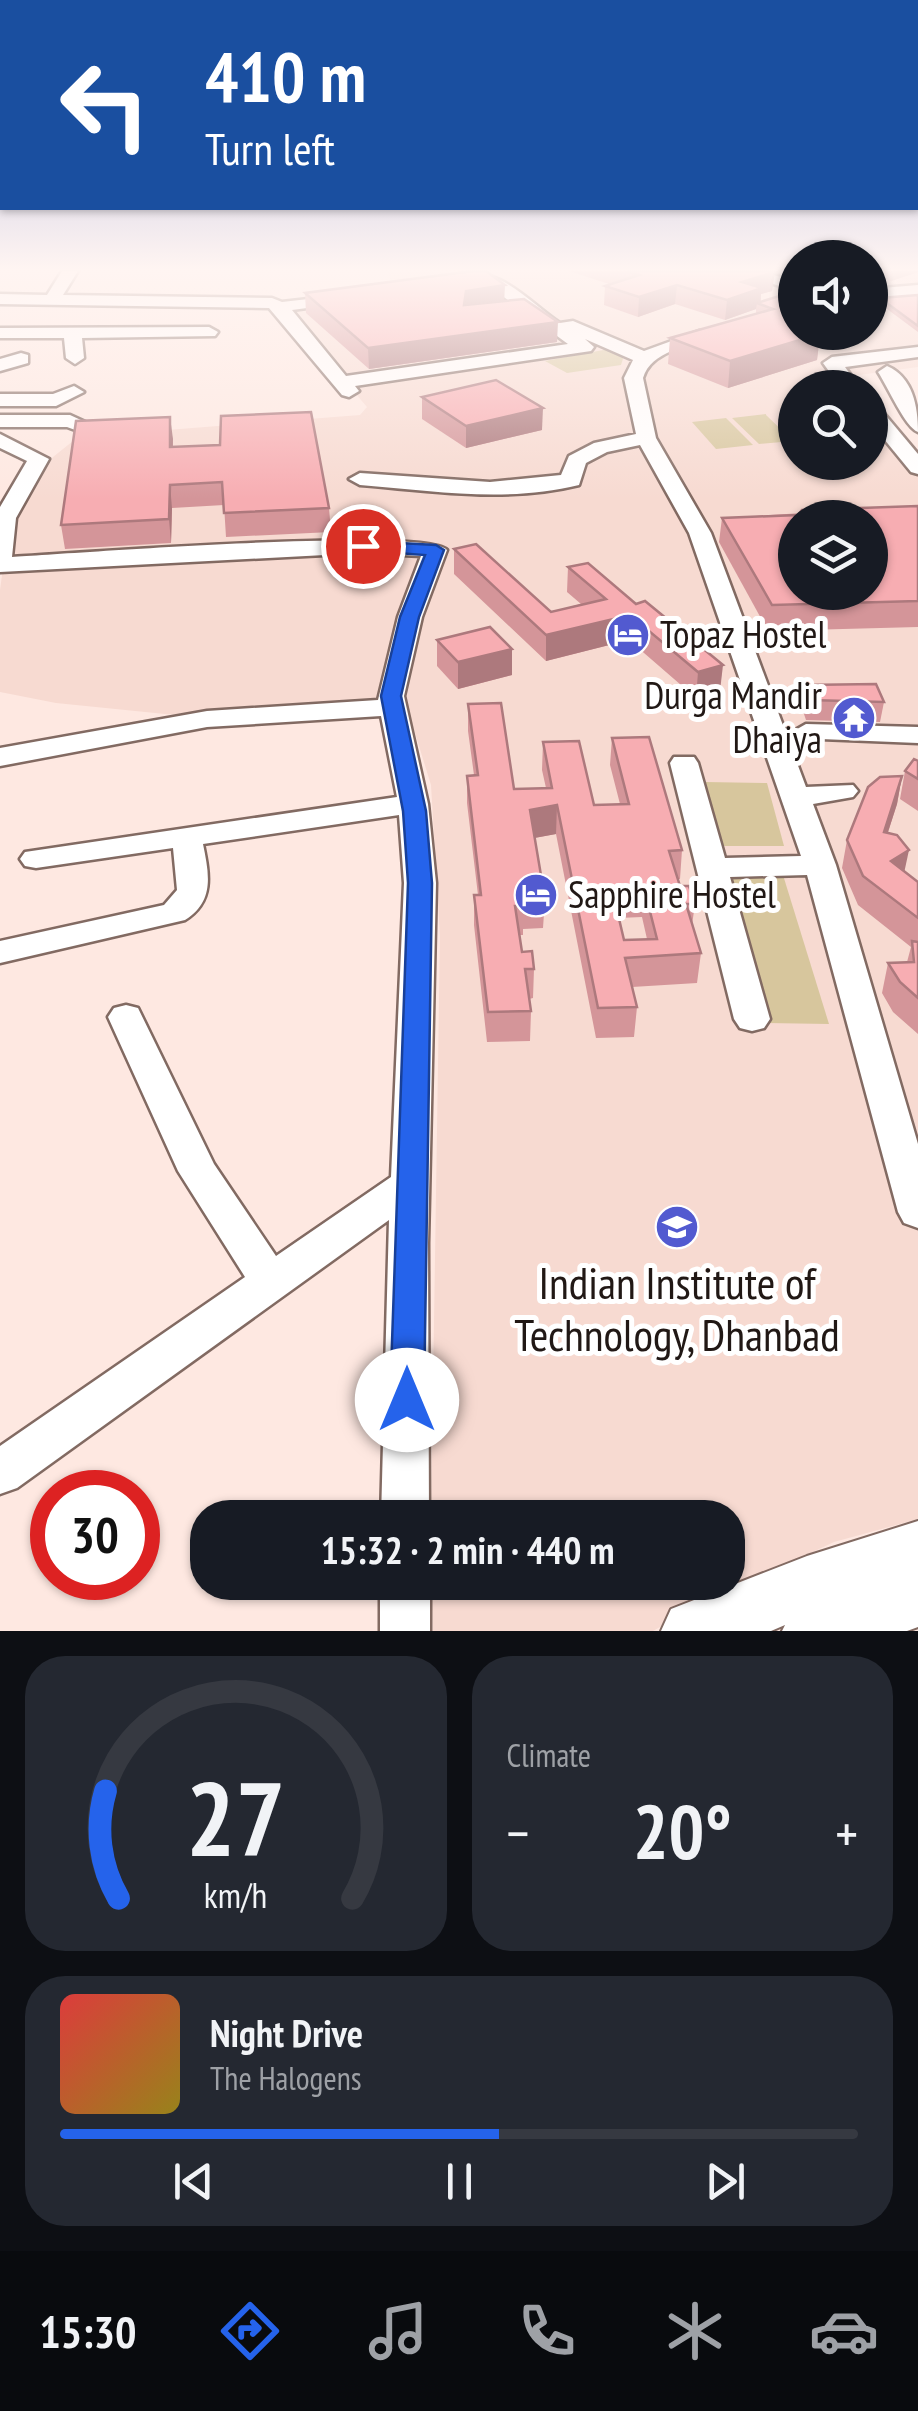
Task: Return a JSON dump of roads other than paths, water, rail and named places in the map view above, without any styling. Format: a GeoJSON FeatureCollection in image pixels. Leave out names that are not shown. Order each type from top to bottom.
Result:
{"type":"FeatureCollection","features":[{"type":"Feature","properties":{"kind":"main road"},"geometry":{"type":"LineString","coordinates":[[693,1631],[807,1586],[918,1550]]}},
{"type":"Feature","properties":{"kind":"main road"},"geometry":{"type":"LineString","coordinates":[[814,1631],[918,1597]]}},
{"type":"Feature","properties":{"kind":"street"},"geometry":{"type":"LineString","coordinates":[[73,347],[74,358]]}},
{"type":"Feature","properties":{"kind":"street"},"geometry":{"type":"LineString","coordinates":[[313,347],[345,387],[584,347]]}},
{"type":"Feature","properties":{"kind":"street"},"geometry":{"type":"LineString","coordinates":[[616,347],[643,358]]}},
{"type":"Feature","properties":{"kind":"street"},"geometry":{"type":"LineString","coordinates":[[672,347],[643,358],[634,366],[631,378],[647,424],[646,438],[710,532],[794,797],[820,864],[918,1212]]}},
{"type":"Feature","properties":{"kind":"street"},"geometry":{"type":"LineString","coordinates":[[837,370],[832,363],[918,352]]}},
{"type":"Feature","properties":{"kind":"street"},"geometry":{"type":"LineString","coordinates":[[0,365],[21,359]]}},
{"type":"Feature","properties":{"kind":"street"},"geometry":{"type":"LineString","coordinates":[[888,373],[906,398],[918,426]]}},
{"type":"Feature","properties":{"kind":"street"},"geometry":{"type":"LineString","coordinates":[[0,400],[56,400],[74,392]]}},
{"type":"Feature","properties":{"kind":"street"},"geometry":{"type":"LineString","coordinates":[[0,422],[70,422],[97,432]]}},
{"type":"Feature","properties":{"kind":"street"},"geometry":{"type":"LineString","coordinates":[[888,431],[918,468]]}},
{"type":"Feature","properties":{"kind":"street"},"geometry":{"type":"LineString","coordinates":[[360,479],[486,492],[527,490],[571,480],[576,460],[602,447],[646,438]]}},
{"type":"Feature","properties":{"kind":"street"},"geometry":{"type":"LineString","coordinates":[[0,440],[38,459],[5,518],[0,561],[363,546],[436,550],[410,617],[391,696],[413,804],[420,883],[405,1500]]}},
{"type":"Feature","properties":{"kind":"street"},"geometry":{"type":"LineString","coordinates":[[0,756],[206,719],[392,707]]}},
{"type":"Feature","properties":{"kind":"street"},"geometry":{"type":"LineString","coordinates":[[806,732],[918,735]]}},
{"type":"Feature","properties":{"kind":"street"},"geometry":{"type":"LineString","coordinates":[[684,762],[752,1018]]}},
{"type":"Feature","properties":{"kind":"street"},"geometry":{"type":"LineString","coordinates":[[794,797],[842,791]]}},
{"type":"Feature","properties":{"kind":"street"},"geometry":{"type":"LineString","coordinates":[[36,859],[413,804]]}},
{"type":"Feature","properties":{"kind":"street"},"geometry":{"type":"LineString","coordinates":[[0,952],[174,913],[188,906],[195,895],[187,837]]}},
{"type":"Feature","properties":{"kind":"street"},"geometry":{"type":"LineString","coordinates":[[712,868],[820,864]]}},
{"type":"Feature","properties":{"kind":"street"},"geometry":{"type":"LineString","coordinates":[[126,1017],[198,1172],[272,1283]]}},
{"type":"Feature","properties":{"kind":"street"},"geometry":{"type":"LineString","coordinates":[[0,1473],[411,1183]]}},
{"type":"Feature","properties":{"kind":"street"},"geometry":{"type":"LineString","coordinates":[[404,1600],[404,1631]]}},
{"type":"Feature","properties":{"kind":"place","name":"Topaz Hostel"},"geometry":{"type":"Point","coordinates":[628,635]}},
{"type":"Feature","properties":{"kind":"place","name":"Durga Mandir Dhaiya"},"geometry":{"type":"Point","coordinates":[854,718]}},
{"type":"Feature","properties":{"kind":"place","name":"Sapphire Hostel"},"geometry":{"type":"Point","coordinates":[536,895]}},
{"type":"Feature","properties":{"kind":"place","name":"Indian Institute of Technology, Dhanbad"},"geometry":{"type":"Point","coordinates":[677,1227]}}]}
